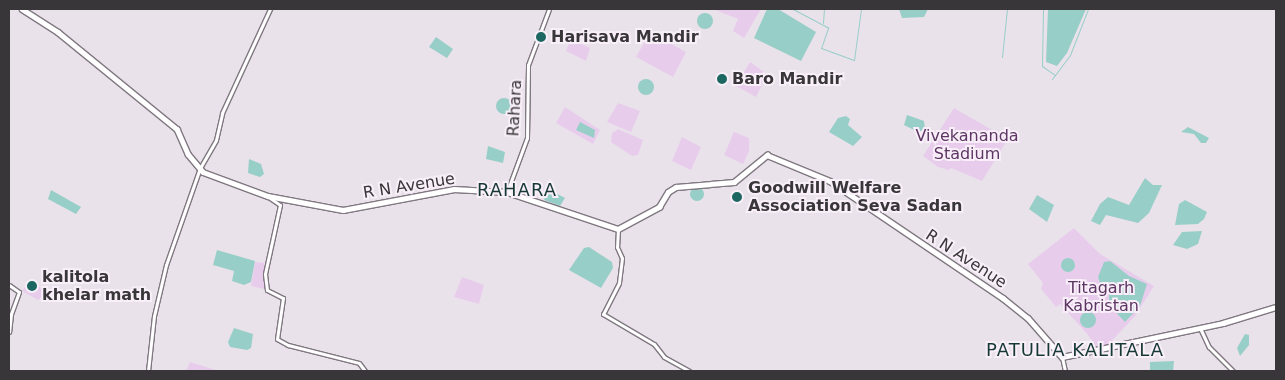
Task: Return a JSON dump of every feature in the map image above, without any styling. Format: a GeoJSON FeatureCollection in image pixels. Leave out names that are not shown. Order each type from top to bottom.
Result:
{"type":"FeatureCollection","features":[{"type":"Feature","properties":{"kind":"main road"},"geometry":{"type":"LineString","coordinates":[[22,9],[56,31],[177,129],[188,154],[200,168]]}},
{"type":"Feature","properties":{"kind":"main road","name":"R N Avenue"},"geometry":{"type":"LineString","coordinates":[[200,168],[268,196],[343,210],[454,189],[507,192],[618,229],[659,207],[668,192],[676,187],[734,182],[746,176],[765,155],[771,156],[830,181],[1003,298],[1028,318],[1062,357]]}},
{"type":"Feature","properties":{"kind":"main road"},"geometry":{"type":"LineString","coordinates":[[1062,357],[1199,327],[1276,307]]}},
{"type":"Feature","properties":{"kind":"street"},"geometry":{"type":"LineString","coordinates":[[148,371],[163,274],[200,168],[216,140],[222,113],[270,9]]}},
{"type":"Feature","properties":{"kind":"street","name":"Rahara"},"geometry":{"type":"LineString","coordinates":[[507,192],[527,138],[528,66],[549,9]]}},
{"type":"Feature","properties":{"kind":"street"},"geometry":{"type":"LineString","coordinates":[[268,196],[280,205],[265,263],[267,290],[283,298],[277,339],[288,345],[343,357],[359,363],[365,371]]}},
{"type":"Feature","properties":{"kind":"street"},"geometry":{"type":"LineString","coordinates":[[618,229],[617,247],[622,258],[618,283],[603,314],[654,344],[664,357],[689,371]]}},
{"type":"Feature","properties":{"kind":"street"},"geometry":{"type":"LineString","coordinates":[[9,285],[19,292],[10,314],[9,332]]}},
{"type":"Feature","properties":{"kind":"street"},"geometry":{"type":"LineString","coordinates":[[1199,327],[1209,347],[1232,371]]}},
{"type":"Feature","properties":{"kind":"street"},"geometry":{"type":"LineString","coordinates":[[1062,357],[1065,371]]}},
{"type":"Feature","properties":{"kind":"green space"},"geometry":{"type":"Polygon","coordinates":[[[713,9],[761,9],[744,38],[733,31],[738,19],[713,9]]]}},
{"type":"Feature","properties":{"kind":"green space"},"geometry":{"type":"Polygon","coordinates":[[[650,32],[686,52],[673,77],[636,57],[650,32]]]}},
{"type":"Feature","properties":{"kind":"green space"},"geometry":{"type":"Polygon","coordinates":[[[571,39],[590,48],[586,61],[566,51],[571,39]]]}},
{"type":"Feature","properties":{"kind":"green space"},"geometry":{"type":"Polygon","coordinates":[[[750,62],[767,74],[756,97],[736,86],[750,62]]]}},
{"type":"Feature","properties":{"kind":"green space"},"geometry":{"type":"Polygon","coordinates":[[[618,103],[640,111],[631,132],[607,122],[618,103]]]}},
{"type":"Feature","properties":{"kind":"green space"},"geometry":{"type":"Polygon","coordinates":[[[565,107],[600,130],[593,144],[556,123],[565,107]]]}},
{"type":"Feature","properties":{"kind":"green space","name":"Vivekananda Stadium"},"geometry":{"type":"Polygon","coordinates":[[[954,108],[1008,139],[982,181],[951,168],[949,170],[938,167],[923,156],[954,108]]]}},
{"type":"Feature","properties":{"kind":"green space"},"geometry":{"type":"Polygon","coordinates":[[[618,129],[643,140],[638,155],[632,156],[611,142],[612,133],[618,129]]]}},
{"type":"Feature","properties":{"kind":"green space"},"geometry":{"type":"Polygon","coordinates":[[[734,132],[749,138],[749,151],[743,164],[724,155],[734,132]]]}},
{"type":"Feature","properties":{"kind":"green space"},"geometry":{"type":"Polygon","coordinates":[[[682,137],[701,147],[691,170],[672,161],[682,137]]]}},
{"type":"Feature","properties":{"kind":"green space","name":"Titagarh Kabristan"},"geometry":{"type":"Polygon","coordinates":[[[1074,228],[1100,254],[1154,286],[1135,316],[1105,348],[1095,351],[1089,336],[1060,304],[1056,307],[1041,289],[1043,283],[1028,264],[1074,228]]]}},
{"type":"Feature","properties":{"kind":"green space"},"geometry":{"type":"Polygon","coordinates":[[[255,262],[264,263],[265,289],[251,286],[255,262]]]}},
{"type":"Feature","properties":{"kind":"green space"},"geometry":{"type":"Polygon","coordinates":[[[462,277],[484,285],[479,304],[454,297],[462,277]]]}},
{"type":"Feature","properties":{"kind":"green space","name":"kalitola khelar math"},"geometry":{"type":"Polygon","coordinates":[[[30,281],[47,292],[38,300],[22,291],[30,281]]]}},
{"type":"Feature","properties":{"kind":"green space"},"geometry":{"type":"Polygon","coordinates":[[[190,362],[219,371],[186,371],[190,362]]]}},
{"type":"Feature","properties":{"kind":"shaded area"},"geometry":{"type":"Polygon","coordinates":[[[767,9],[778,9],[816,32],[801,61],[754,38],[767,9]]]}},
{"type":"Feature","properties":{"kind":"shaded area"},"geometry":{"type":"Polygon","coordinates":[[[899,9],[928,9],[924,17],[902,18],[899,9]]]}},
{"type":"Feature","properties":{"kind":"shaded area"},"geometry":{"type":"Polygon","coordinates":[[[1048,9],[1086,9],[1067,53],[1057,66],[1046,62],[1048,9]]]}},
{"type":"Feature","properties":{"kind":"shaded area"},"geometry":{"type":"Polygon","coordinates":[[[705,13],[713,21],[705,29],[697,21],[705,13]]]}},
{"type":"Feature","properties":{"kind":"shaded area"},"geometry":{"type":"Polygon","coordinates":[[[436,37],[453,49],[447,58],[429,47],[436,37]]]}},
{"type":"Feature","properties":{"kind":"shaded area"},"geometry":{"type":"Polygon","coordinates":[[[646,79],[652,81],[654,87],[652,93],[646,95],[640,93],[638,87],[640,81],[646,79]]]}},
{"type":"Feature","properties":{"kind":"shaded area"},"geometry":{"type":"Polygon","coordinates":[[[504,98],[512,106],[504,114],[496,106],[504,98]]]}},
{"type":"Feature","properties":{"kind":"shaded area"},"geometry":{"type":"Polygon","coordinates":[[[907,115],[924,121],[925,129],[918,132],[904,125],[907,115]]]}},
{"type":"Feature","properties":{"kind":"shaded area"},"geometry":{"type":"Polygon","coordinates":[[[846,116],[850,119],[848,125],[862,137],[853,146],[829,132],[838,118],[846,116]]]}},
{"type":"Feature","properties":{"kind":"shaded area"},"geometry":{"type":"Polygon","coordinates":[[[580,122],[595,130],[594,138],[576,130],[580,122]]]}},
{"type":"Feature","properties":{"kind":"shaded area"},"geometry":{"type":"Polygon","coordinates":[[[1188,127],[1209,138],[1206,143],[1201,143],[1194,134],[1181,132],[1188,127]]]}},
{"type":"Feature","properties":{"kind":"shaded area"},"geometry":{"type":"Polygon","coordinates":[[[488,146],[505,152],[503,163],[486,159],[488,146]]]}},
{"type":"Feature","properties":{"kind":"shaded area"},"geometry":{"type":"Polygon","coordinates":[[[249,159],[261,164],[264,174],[260,177],[248,173],[249,159]]]}},
{"type":"Feature","properties":{"kind":"shaded area"},"geometry":{"type":"Polygon","coordinates":[[[1145,178],[1153,185],[1162,185],[1149,213],[1138,223],[1106,215],[1100,225],[1091,221],[1100,204],[1108,197],[1129,205],[1145,178]]]}},
{"type":"Feature","properties":{"kind":"shaded area"},"geometry":{"type":"Polygon","coordinates":[[[694,187],[700,187],[704,194],[700,201],[694,201],[690,197],[690,191],[694,187]]]}},
{"type":"Feature","properties":{"kind":"shaded area"},"geometry":{"type":"Polygon","coordinates":[[[548,189],[565,198],[560,206],[544,200],[548,189]]]}},
{"type":"Feature","properties":{"kind":"shaded area"},"geometry":{"type":"Polygon","coordinates":[[[51,190],[81,207],[76,214],[48,199],[51,190]]]}},
{"type":"Feature","properties":{"kind":"shaded area"},"geometry":{"type":"Polygon","coordinates":[[[1037,195],[1054,205],[1047,222],[1029,209],[1037,195]]]}},
{"type":"Feature","properties":{"kind":"shaded area"},"geometry":{"type":"Polygon","coordinates":[[[1185,200],[1207,212],[1204,219],[1198,224],[1175,225],[1179,204],[1185,200]]]}},
{"type":"Feature","properties":{"kind":"shaded area"},"geometry":{"type":"Polygon","coordinates":[[[1202,231],[1198,244],[1187,249],[1173,245],[1182,232],[1202,231]]]}},
{"type":"Feature","properties":{"kind":"shaded area"},"geometry":{"type":"Polygon","coordinates":[[[589,247],[612,262],[613,268],[601,288],[569,270],[584,248],[589,247]]]}},
{"type":"Feature","properties":{"kind":"shaded area"},"geometry":{"type":"Polygon","coordinates":[[[217,250],[255,261],[251,282],[244,285],[232,281],[234,271],[213,265],[217,250]]]}},
{"type":"Feature","properties":{"kind":"shaded area"},"geometry":{"type":"Polygon","coordinates":[[[1065,258],[1071,258],[1075,265],[1071,272],[1065,272],[1061,268],[1061,262],[1065,258]]]}},
{"type":"Feature","properties":{"kind":"shaded area"},"geometry":{"type":"Polygon","coordinates":[[[1110,261],[1129,276],[1147,284],[1140,306],[1125,322],[1109,305],[1109,287],[1100,283],[1098,277],[1104,262],[1110,261]]]}},
{"type":"Feature","properties":{"kind":"shaded area"},"geometry":{"type":"Polygon","coordinates":[[[1088,312],[1094,314],[1096,320],[1094,326],[1088,328],[1082,326],[1080,320],[1082,314],[1088,312]]]}},
{"type":"Feature","properties":{"kind":"shaded area"},"geometry":{"type":"Polygon","coordinates":[[[234,328],[253,334],[251,348],[247,350],[230,347],[228,342],[234,328]]]}},
{"type":"Feature","properties":{"kind":"shaded area"},"geometry":{"type":"Polygon","coordinates":[[[1245,334],[1249,335],[1249,345],[1240,356],[1237,348],[1245,334]]]}},
{"type":"Feature","properties":{"kind":"shaded area"},"geometry":{"type":"Polygon","coordinates":[[[1174,361],[1173,371],[1150,371],[1150,362],[1174,361]]]}},
{"type":"Feature","properties":{"kind":"waterway"},"geometry":{"type":"LineString","coordinates":[[793,9],[828,28],[821,48],[854,60],[861,9]]}},
{"type":"Feature","properties":{"kind":"waterway"},"geometry":{"type":"LineString","coordinates":[[823,23],[824,9]]}},
{"type":"Feature","properties":{"kind":"waterway"},"geometry":{"type":"LineString","coordinates":[[1002,57],[1007,9]]}},
{"type":"Feature","properties":{"kind":"waterway"},"geometry":{"type":"LineString","coordinates":[[1043,9],[1042,66],[1055,75]]}},
{"type":"Feature","properties":{"kind":"waterway"},"geometry":{"type":"LineString","coordinates":[[1052,79],[1070,55],[1088,9]]}},
{"type":"Feature","properties":{"kind":"place","name":"Harisava Mandir"},"geometry":{"type":"Point","coordinates":[541,37]}},
{"type":"Feature","properties":{"kind":"place","name":"Baro Mandir"},"geometry":{"type":"Point","coordinates":[722,79]}},
{"type":"Feature","properties":{"kind":"place","name":"Goodwill Welfare Association Seva Sadan"},"geometry":{"type":"Point","coordinates":[737,197]}},
{"type":"Feature","properties":{"kind":"place","name":"kalitola khelar math"},"geometry":{"type":"Point","coordinates":[32,286]}},
{"type":"Feature","properties":{"kind":"district","name":"RAHARA"},"geometry":{"type":"Point","coordinates":[517,190]}},
{"type":"Feature","properties":{"kind":"district","name":"PATULIA KALITALA"},"geometry":{"type":"Point","coordinates":[1075,350]}}]}
